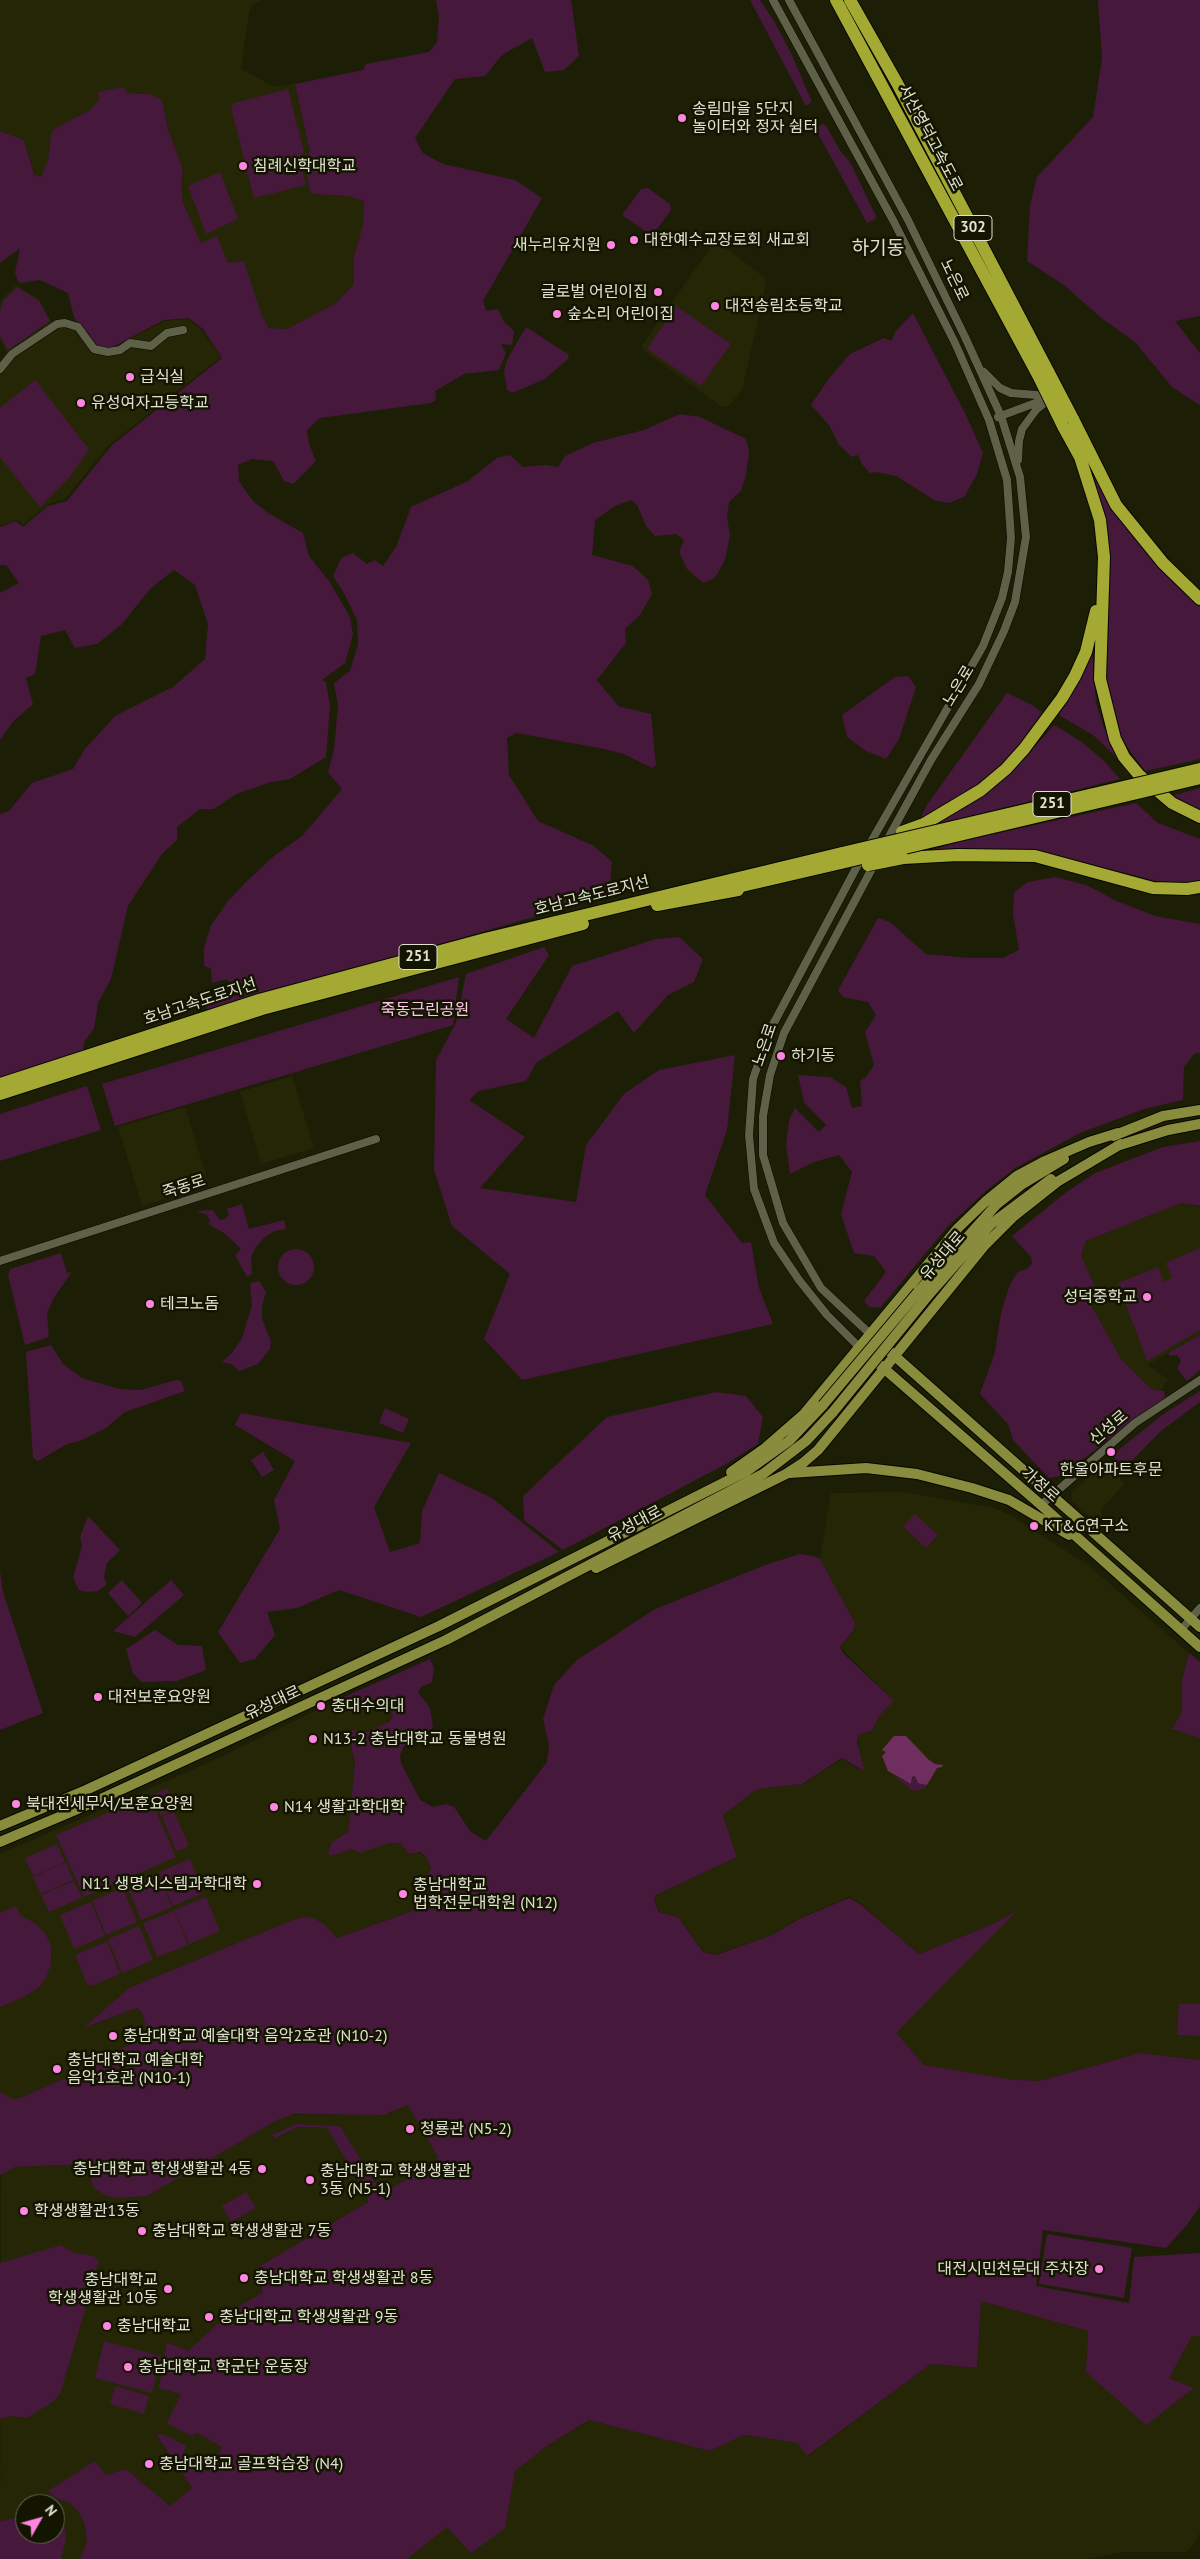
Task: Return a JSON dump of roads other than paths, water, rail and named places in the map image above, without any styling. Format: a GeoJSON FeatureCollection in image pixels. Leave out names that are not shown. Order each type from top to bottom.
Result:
{"type":"FeatureCollection","features":[{"type":"Feature","properties":{"kind":"highway","name":"서산영덕고속도로"},"geometry":{"type":"LineString","coordinates":[[836,0],[878,61],[897,83],[1068,422]]}},
{"type":"Feature","properties":{"kind":"highway","name":"서산영덕고속도로"},"geometry":{"type":"LineString","coordinates":[[850,0],[878,61],[886,90],[1044,376]]}},
{"type":"Feature","properties":{"kind":"highway"},"geometry":{"type":"LineString","coordinates":[[1068,422],[1116,505],[1140,537],[1200,599]]}},
{"type":"Feature","properties":{"kind":"highway"},"geometry":{"type":"LineString","coordinates":[[1068,422],[1092,487],[1100,520],[1104,557],[1100,679],[1115,739],[1124,757],[1138,775],[1172,803],[1200,817]]}},
{"type":"Feature","properties":{"kind":"highway"},"geometry":{"type":"LineString","coordinates":[[1140,537],[1200,589]]}},
{"type":"Feature","properties":{"kind":"highway"},"geometry":{"type":"LineString","coordinates":[[841,858],[924,824],[981,790],[1006,769],[1062,698],[1086,652],[1096,619],[1104,557]]}},
{"type":"Feature","properties":{"kind":"highway","name":"호남고속도로지선"},"geometry":{"type":"LineString","coordinates":[[841,858],[1200,768]]}},
{"type":"Feature","properties":{"kind":"highway","name":"호남고속도로지선"},"geometry":{"type":"LineString","coordinates":[[0,1084],[259,1000],[485,939],[1200,778]]}},
{"type":"Feature","properties":{"kind":"highway"},"geometry":{"type":"LineString","coordinates":[[841,858],[903,858],[958,855],[1035,856],[1153,888],[1187,889],[1200,887]]}},
{"type":"Feature","properties":{"kind":"highway","name":"호남고속도로지선"},"geometry":{"type":"LineString","coordinates":[[0,1094],[262,1009],[657,901]]}},
{"type":"Feature","properties":{"kind":"main road","name":"유성대로"},"geometry":{"type":"LineString","coordinates":[[0,1842],[92,1803],[432,1646],[762,1474],[806,1441],[833,1412],[922,1295],[997,1204],[1046,1169],[1118,1133],[1162,1116],[1200,1110]]}},
{"type":"Feature","properties":{"kind":"main road","name":"유성대로"},"geometry":{"type":"LineString","coordinates":[[0,1826],[86,1790],[439,1626],[747,1471],[789,1441],[922,1295],[1004,1213],[1088,1156],[1168,1130],[1200,1124]]}},
{"type":"Feature","properties":{"kind":"main road"},"geometry":{"type":"LineString","coordinates":[[546,1572],[610,1532],[742,1466],[804,1414],[858,1346],[958,1228],[1017,1176],[1071,1149],[1118,1133]]}},
{"type":"Feature","properties":{"kind":"main road"},"geometry":{"type":"LineString","coordinates":[[550,1585],[604,1564],[786,1474],[818,1450],[984,1246],[1014,1216],[1057,1182],[1122,1144]]}},
{"type":"Feature","properties":{"kind":"main road","name":"노은로"},"geometry":{"type":"LineString","coordinates":[[869,1334],[895,1356]]}},
{"type":"Feature","properties":{"kind":"main road","name":"가정로"},"geometry":{"type":"LineString","coordinates":[[858,1346],[1042,1505],[1200,1647]]}},
{"type":"Feature","properties":{"kind":"main road","name":"가정로"},"geometry":{"type":"LineString","coordinates":[[895,1356],[1200,1627]]}},
{"type":"Feature","properties":{"kind":"main road"},"geometry":{"type":"LineString","coordinates":[[786,1474],[866,1468],[917,1474],[972,1488],[1008,1500],[1059,1531],[1078,1539]]}},
{"type":"Feature","properties":{"kind":"street","name":"노은로"},"geometry":{"type":"LineString","coordinates":[[773,0],[955,343],[989,420],[1007,480],[1011,538],[1008,572],[1002,598],[983,646],[868,846],[769,1032],[753,1079],[749,1136],[754,1190],[774,1243],[826,1315],[858,1346]]}},
{"type":"Feature","properties":{"kind":"street","name":"노은로"},"geometry":{"type":"LineString","coordinates":[[789,0],[908,220],[1001,416],[1020,478],[1026,537],[1015,602],[995,653],[979,684],[931,760],[786,1028],[770,1076],[765,1108],[763,1154],[784,1223],[821,1288],[869,1334]]}},
{"type":"Feature","properties":{"kind":"street"},"geometry":{"type":"LineString","coordinates":[[0,369],[12,354],[57,324],[65,323],[78,327],[94,349],[108,352],[120,350],[130,343],[151,346],[167,333],[183,330]]}},
{"type":"Feature","properties":{"kind":"street"},"geometry":{"type":"LineString","coordinates":[[980,369],[1000,388],[1011,393],[1054,396]]}},
{"type":"Feature","properties":{"kind":"street"},"geometry":{"type":"LineString","coordinates":[[989,420],[1066,391]]}},
{"type":"Feature","properties":{"kind":"street"},"geometry":{"type":"LineString","coordinates":[[1020,478],[1019,441],[1022,429],[1036,410],[1054,396]]}},
{"type":"Feature","properties":{"kind":"street","name":"죽동로"},"geometry":{"type":"LineString","coordinates":[[0,1262],[376,1139]]}},
{"type":"Feature","properties":{"kind":"street","name":"신성로"},"geometry":{"type":"LineString","coordinates":[[1042,1505],[1135,1424],[1200,1380]]}},
{"type":"Feature","properties":{"kind":"street"},"geometry":{"type":"LineString","coordinates":[[1180,1630],[1200,1608]]}},
{"type":"Feature","properties":{"kind":"place","name":"송림마을 5단지 놀이터와 정자 쉼터"},"geometry":{"type":"Point","coordinates":[682,118]}},
{"type":"Feature","properties":{"kind":"place","name":"침례신학대학교"},"geometry":{"type":"Point","coordinates":[243,166]}},
{"type":"Feature","properties":{"kind":"place","name":"대한예수교장로회 새교회"},"geometry":{"type":"Point","coordinates":[634,240]}},
{"type":"Feature","properties":{"kind":"place","name":"새누리유치원"},"geometry":{"type":"Point","coordinates":[611,245]}},
{"type":"Feature","properties":{"kind":"place","name":"글로벌 어린이집"},"geometry":{"type":"Point","coordinates":[658,292]}},
{"type":"Feature","properties":{"kind":"place","name":"대전송림초등학교"},"geometry":{"type":"Point","coordinates":[715,306]}},
{"type":"Feature","properties":{"kind":"place","name":"숲소리 어린이집"},"geometry":{"type":"Point","coordinates":[557,314]}},
{"type":"Feature","properties":{"kind":"place","name":"급식실"},"geometry":{"type":"Point","coordinates":[130,377]}},
{"type":"Feature","properties":{"kind":"place","name":"유성여자고등학교"},"geometry":{"type":"Point","coordinates":[81,403]}},
{"type":"Feature","properties":{"kind":"place","name":"하기동"},"geometry":{"type":"Point","coordinates":[781,1056]}},
{"type":"Feature","properties":{"kind":"place","name":"성덕중학교"},"geometry":{"type":"Point","coordinates":[1147,1297]}},
{"type":"Feature","properties":{"kind":"place","name":"테크노돔"},"geometry":{"type":"Point","coordinates":[150,1304]}},
{"type":"Feature","properties":{"kind":"place","name":"한울아파트후문"},"geometry":{"type":"Point","coordinates":[1111,1452]}},
{"type":"Feature","properties":{"kind":"place","name":"KT&G연구소"},"geometry":{"type":"Point","coordinates":[1034,1526]}},
{"type":"Feature","properties":{"kind":"place","name":"대전보훈요양원"},"geometry":{"type":"Point","coordinates":[98,1697]}},
{"type":"Feature","properties":{"kind":"place","name":"충대수의대"},"geometry":{"type":"Point","coordinates":[321,1706]}},
{"type":"Feature","properties":{"kind":"place","name":"N13-2 충남대학교 동물병원"},"geometry":{"type":"Point","coordinates":[313,1739]}},
{"type":"Feature","properties":{"kind":"place","name":"북대전세무서/보훈요양원"},"geometry":{"type":"Point","coordinates":[16,1804]}},
{"type":"Feature","properties":{"kind":"place","name":"N14 생활과학대학"},"geometry":{"type":"Point","coordinates":[274,1807]}},
{"type":"Feature","properties":{"kind":"place","name":"N11 생명시스템과학대학"},"geometry":{"type":"Point","coordinates":[257,1884]}},
{"type":"Feature","properties":{"kind":"place","name":"충남대학교 법학전문대학원 (N12)"},"geometry":{"type":"Point","coordinates":[403,1894]}},
{"type":"Feature","properties":{"kind":"place","name":"충남대학교 예술대학 음악2호관 (N10-2)"},"geometry":{"type":"Point","coordinates":[113,2036]}},
{"type":"Feature","properties":{"kind":"place","name":"충남대학교 예술대학 음악1호관 (N10-1)"},"geometry":{"type":"Point","coordinates":[57,2069]}},
{"type":"Feature","properties":{"kind":"place","name":"청룡관 (N5-2)"},"geometry":{"type":"Point","coordinates":[410,2129]}},
{"type":"Feature","properties":{"kind":"place","name":"충남대학교 학생생활관 4동"},"geometry":{"type":"Point","coordinates":[262,2169]}},
{"type":"Feature","properties":{"kind":"place","name":"충남대학교 학생생활관 3동 (N5-1)"},"geometry":{"type":"Point","coordinates":[310,2180]}},
{"type":"Feature","properties":{"kind":"place","name":"학생생활관13동"},"geometry":{"type":"Point","coordinates":[24,2211]}},
{"type":"Feature","properties":{"kind":"place","name":"충남대학교 학생생활관 7동"},"geometry":{"type":"Point","coordinates":[142,2231]}},
{"type":"Feature","properties":{"kind":"place","name":"대전시민천문대 주차장"},"geometry":{"type":"Point","coordinates":[1099,2269]}},
{"type":"Feature","properties":{"kind":"place","name":"충남대학교 학생생활관 8동"},"geometry":{"type":"Point","coordinates":[244,2278]}},
{"type":"Feature","properties":{"kind":"place","name":"충남대학교 학생생활관 10동"},"geometry":{"type":"Point","coordinates":[168,2289]}},
{"type":"Feature","properties":{"kind":"place","name":"충남대학교 학생생활관 9동"},"geometry":{"type":"Point","coordinates":[209,2317]}},
{"type":"Feature","properties":{"kind":"place","name":"충남대학교"},"geometry":{"type":"Point","coordinates":[107,2326]}},
{"type":"Feature","properties":{"kind":"place","name":"충남대학교 학군단 운동장"},"geometry":{"type":"Point","coordinates":[128,2367]}},
{"type":"Feature","properties":{"kind":"place","name":"충남대학교 골프학습장 (N4)"},"geometry":{"type":"Point","coordinates":[149,2464]}},
{"type":"Feature","properties":{"kind":"district","name":"하기동"},"geometry":{"type":"Point","coordinates":[878,249]}},
{"type":"Feature","properties":{"kind":"park label","name":"죽동근린공원"},"geometry":{"type":"Point","coordinates":[425,1010]}}]}
